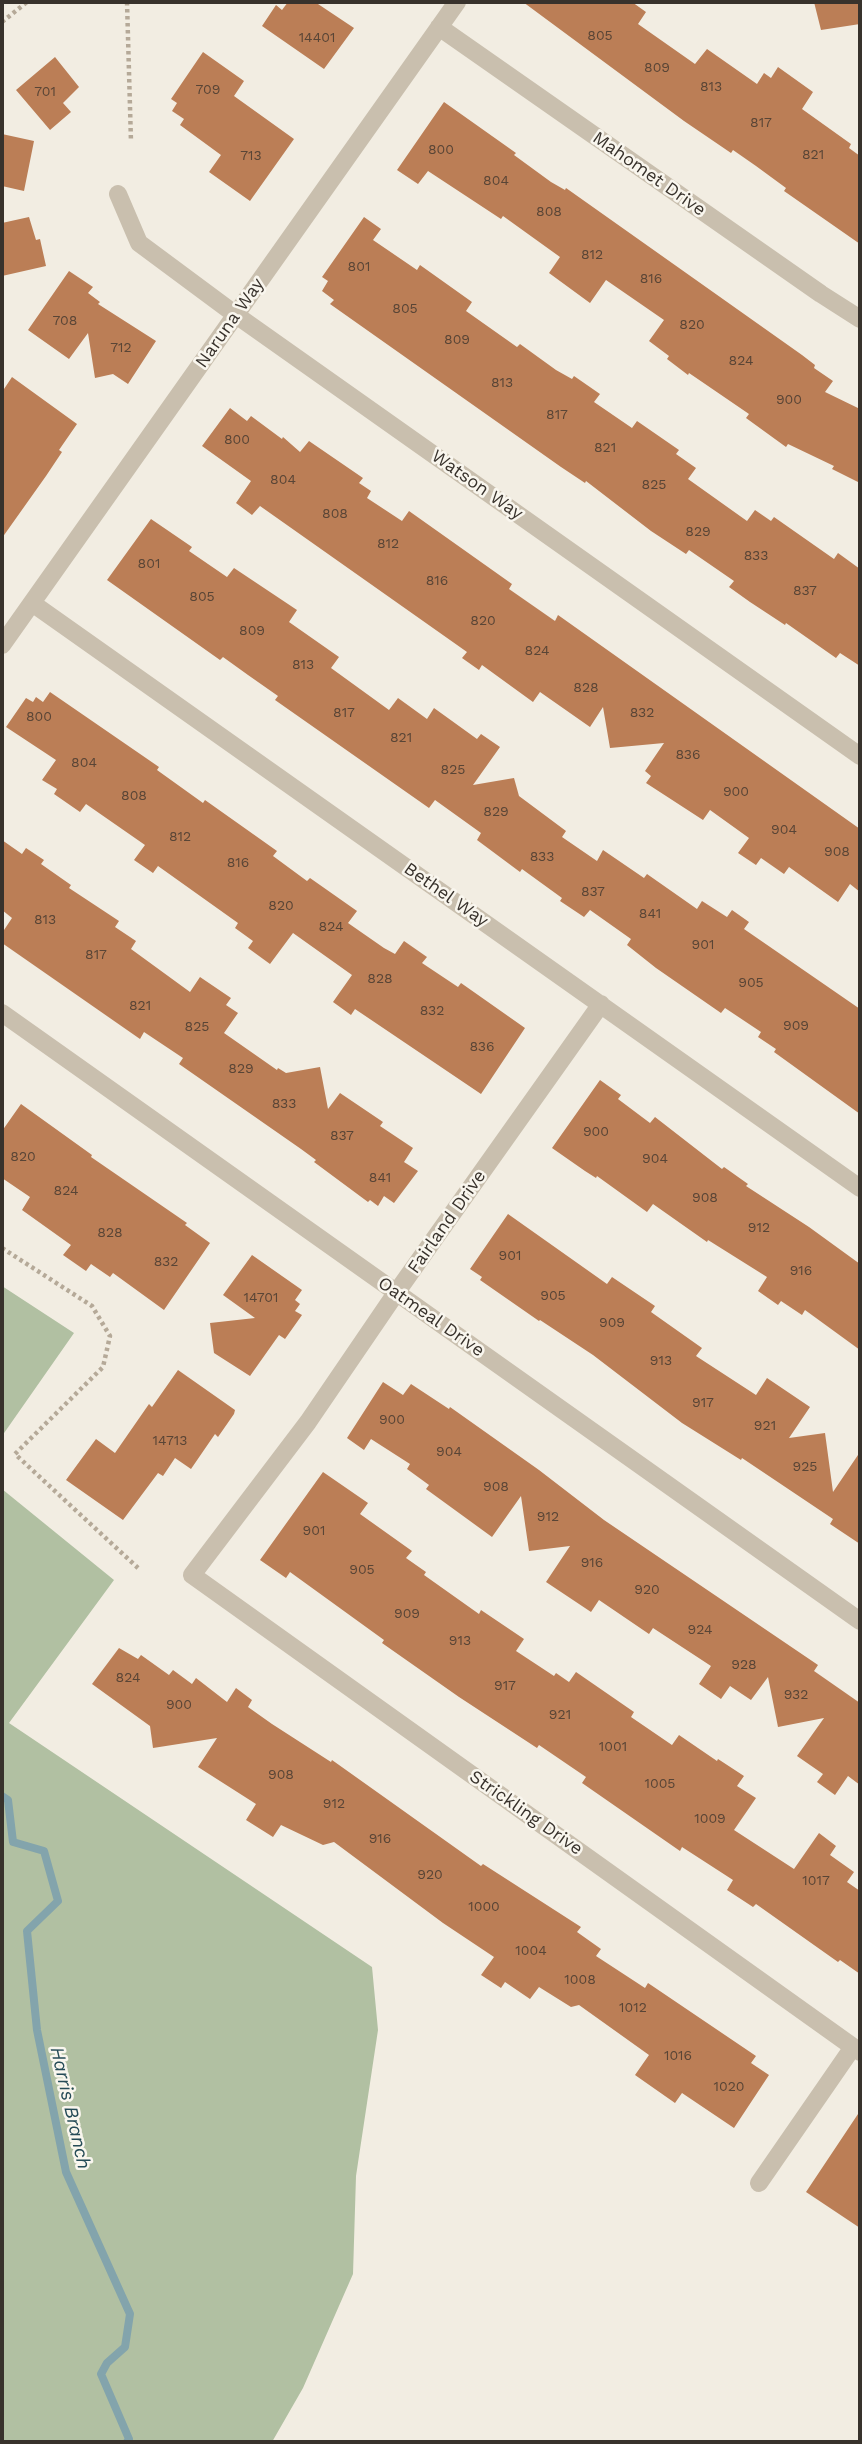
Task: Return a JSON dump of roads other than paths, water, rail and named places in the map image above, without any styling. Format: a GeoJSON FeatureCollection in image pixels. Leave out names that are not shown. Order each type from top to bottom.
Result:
{"type":"FeatureCollection","features":[{"type":"Feature","properties":{"kind":"street","name":"Naruna Way"},"geometry":{"type":"LineString","coordinates":[[2,645],[457,2]]}},
{"type":"Feature","properties":{"kind":"street","name":"Mahomet Drive"},"geometry":{"type":"LineString","coordinates":[[439,27],[860,319]]}},
{"type":"Feature","properties":{"kind":"street","name":"Watson Way"},"geometry":{"type":"LineString","coordinates":[[118,194],[139,243],[236,315],[860,756]]}},
{"type":"Feature","properties":{"kind":"street","name":"Bethel Way"},"geometry":{"type":"LineString","coordinates":[[32,603],[860,1188]]}},
{"type":"Feature","properties":{"kind":"street","name":"Fairland Drive"},"geometry":{"type":"LineString","coordinates":[[192,1575],[308,1422],[601,1004]]}},
{"type":"Feature","properties":{"kind":"street","name":"Oatmeal Drive"},"geometry":{"type":"LineString","coordinates":[[2,1013],[860,1621]]}},
{"type":"Feature","properties":{"kind":"street","name":"Strickling Drive"},"geometry":{"type":"LineString","coordinates":[[192,1575],[856,2049]]}},
{"type":"Feature","properties":{"kind":"street"},"geometry":{"type":"LineString","coordinates":[[760,2183],[856,2049]]}},
{"type":"Feature","properties":{"kind":"waterway","name":"Harris Branch"},"geometry":{"type":"LineString","coordinates":[[2,1796],[8,1800],[13,1842],[44,1851],[58,1901],[27,1931],[37,2030],[66,2172],[130,2314],[125,2347],[107,2363],[101,2374],[129,2439],[127,2442]]}}]}
